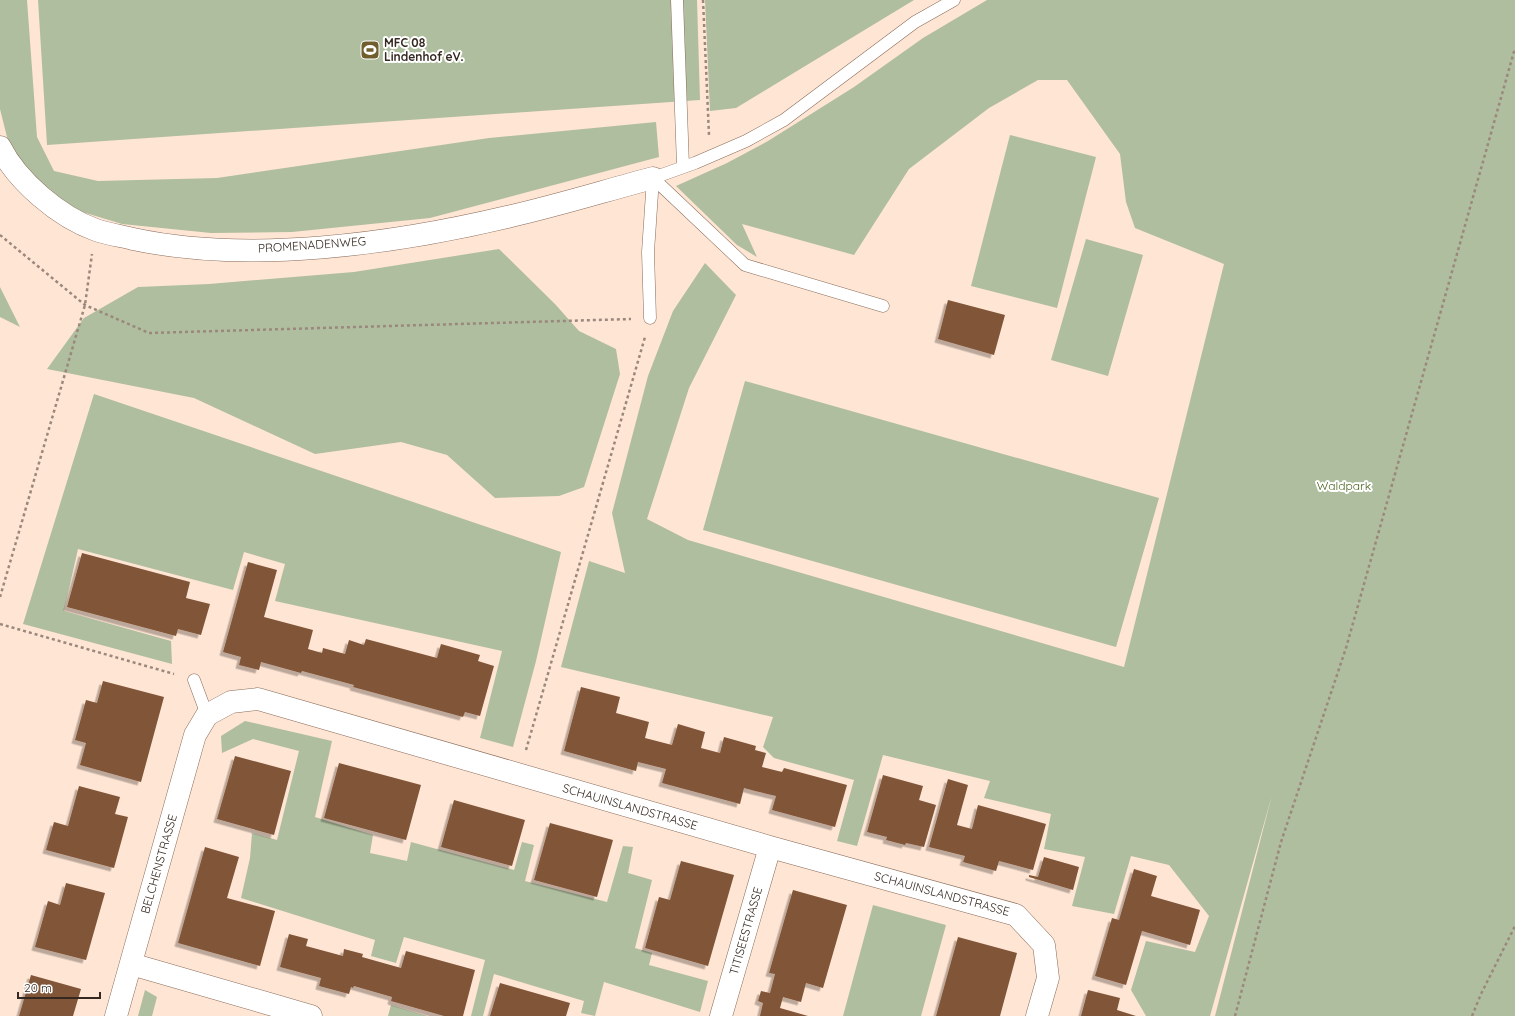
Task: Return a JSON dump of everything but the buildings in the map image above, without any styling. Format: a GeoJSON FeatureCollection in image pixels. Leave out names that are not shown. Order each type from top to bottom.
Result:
{"type":"FeatureCollection","features":[{"type":"Feature","properties":{"kind":"street","name":"PROMENADENWEG"},"geometry":{"type":"LineString","coordinates":[[0,147],[24,182],[56,208],[96,230],[160,244],[234,251],[334,246],[421,234],[508,217],[653,178]]}},
{"type":"Feature","properties":{"kind":"street","name":"SCHAUINSLANDSTRASSE"},"geometry":{"type":"LineString","coordinates":[[207,715],[230,702],[258,699],[770,847],[1016,915],[1044,945],[1048,978],[1037,1016]]}},
{"type":"Feature","properties":{"kind":"street","name":"BELCHENSTRASSE"},"geometry":{"type":"LineString","coordinates":[[116,1016],[195,735],[207,715]]}},
{"type":"Feature","properties":{"kind":"street","name":"TITISEESTRASSE"},"geometry":{"type":"LineString","coordinates":[[721,1016],[770,847]]}},
{"type":"Feature","properties":{"kind":"street"},"geometry":{"type":"LineString","coordinates":[[131,964],[311,1016]]}},
{"type":"Feature","properties":{"kind":"lane"},"geometry":{"type":"LineString","coordinates":[[676,0],[683,166]]}},
{"type":"Feature","properties":{"kind":"lane"},"geometry":{"type":"LineString","coordinates":[[653,178],[746,141],[784,120],[915,22],[954,0]]}},
{"type":"Feature","properties":{"kind":"lane"},"geometry":{"type":"LineString","coordinates":[[653,178],[745,265],[883,306]]}},
{"type":"Feature","properties":{"kind":"lane"},"geometry":{"type":"LineString","coordinates":[[650,318],[648,252],[653,178]]}},
{"type":"Feature","properties":{"kind":"lane"},"geometry":{"type":"LineString","coordinates":[[194,680],[207,715]]}},
{"type":"Feature","properties":{"kind":"path"},"geometry":{"type":"LineString","coordinates":[[703,0],[710,156]]}},
{"type":"Feature","properties":{"kind":"path"},"geometry":{"type":"LineString","coordinates":[[1235,1016],[1281,842],[1346,648],[1515,48]]}},
{"type":"Feature","properties":{"kind":"path"},"geometry":{"type":"LineString","coordinates":[[0,597],[85,305],[96,230]]}},
{"type":"Feature","properties":{"kind":"path"},"geometry":{"type":"LineString","coordinates":[[0,235],[85,305],[150,333],[650,318],[519,775]]}},
{"type":"Feature","properties":{"kind":"path"},"geometry":{"type":"LineString","coordinates":[[0,624],[194,680]]}},
{"type":"Feature","properties":{"kind":"path"},"geometry":{"type":"LineString","coordinates":[[1472,1016],[1481,994],[1515,926]]}},
{"type":"Feature","properties":{"kind":"green space"},"geometry":{"type":"Polygon","coordinates":[[[0,0],[27,0],[37,137],[54,171],[98,181],[217,178],[489,138],[656,122],[659,157],[430,218],[292,232],[211,233],[122,224],[66,207],[25,173],[9,145],[0,109],[0,0]]]}},
{"type":"Feature","properties":{"kind":"green space","name":"MFC 08 Lindenhof eV."},"geometry":{"type":"Polygon","coordinates":[[[38,0],[697,0],[700,100],[47,145],[38,0]]]}},
{"type":"Feature","properties":{"kind":"green space"},"geometry":{"type":"Polygon","coordinates":[[[705,0],[914,0],[736,108],[710,111],[705,0]]]}},
{"type":"Feature","properties":{"kind":"green space","name":"Waldpark"},"geometry":{"type":"Polygon","coordinates":[[[987,0],[1515,0],[1515,1016],[1215,1016],[1272,795],[1210,1016],[1146,1016],[1131,990],[1146,941],[1195,952],[1209,916],[1169,865],[1131,856],[1114,914],[1072,906],[1085,857],[1044,849],[1051,814],[984,798],[990,781],[883,755],[857,846],[837,841],[854,780],[774,758],[763,747],[773,717],[561,667],[589,561],[625,573],[612,513],[648,376],[673,311],[705,263],[736,295],[689,388],[647,519],[688,540],[1124,667],[1224,264],[1135,228],[1126,202],[1120,154],[1067,80],[1038,80],[989,108],[909,169],[854,255],[742,224],[757,257],[737,245],[676,186],[727,163],[768,141],[854,87],[923,38],[987,0]]]}},
{"type":"Feature","properties":{"kind":"green space"},"geometry":{"type":"Polygon","coordinates":[[[1010,135],[1096,157],[1057,308],[971,286],[1010,135]]]}},
{"type":"Feature","properties":{"kind":"green space"},"geometry":{"type":"Polygon","coordinates":[[[1086,239],[1143,255],[1108,376],[1051,360],[1086,239]]]}},
{"type":"Feature","properties":{"kind":"green space"},"geometry":{"type":"Polygon","coordinates":[[[499,249],[555,304],[579,331],[616,349],[620,374],[584,487],[559,496],[495,498],[447,455],[401,442],[315,454],[194,398],[47,369],[84,318],[138,287],[209,284],[354,272],[499,249]]]}},
{"type":"Feature","properties":{"kind":"green space"},"geometry":{"type":"Polygon","coordinates":[[[0,287],[20,327],[0,317],[0,287]]]}},
{"type":"Feature","properties":{"kind":"green space"},"geometry":{"type":"Polygon","coordinates":[[[745,381],[1159,498],[1116,647],[703,530],[745,381]]]}},
{"type":"Feature","properties":{"kind":"green space"},"geometry":{"type":"Polygon","coordinates":[[[94,394],[561,552],[536,661],[513,747],[480,738],[502,651],[275,601],[285,564],[244,552],[233,590],[78,549],[64,611],[171,641],[172,664],[23,624],[94,394]]]}},
{"type":"Feature","properties":{"kind":"green space"},"geometry":{"type":"Polygon","coordinates":[[[245,721],[332,741],[315,817],[373,835],[370,853],[407,861],[411,842],[514,870],[522,842],[534,845],[525,881],[607,902],[623,846],[633,847],[628,873],[652,880],[635,948],[652,953],[649,965],[708,981],[700,1012],[604,982],[595,1016],[581,1013],[584,1001],[494,974],[483,1016],[471,1016],[485,960],[404,937],[396,963],[371,956],[375,940],[241,898],[250,858],[252,833],[277,840],[299,751],[253,739],[222,753],[221,736],[245,721]]]}},
{"type":"Feature","properties":{"kind":"green space"},"geometry":{"type":"Polygon","coordinates":[[[873,905],[946,925],[921,1016],[843,1016],[873,905]]]}},
{"type":"Feature","properties":{"kind":"green space"},"geometry":{"type":"Polygon","coordinates":[[[145,990],[157,997],[152,1016],[138,1016],[145,990]]]}},
{"type":"Feature","properties":{"kind":"green space"},"geometry":{"type":"Polygon","coordinates":[[[391,1005],[427,1016],[388,1016],[391,1005]]]}},
{"type":"Feature","properties":{"kind":"place","name":"MFC 08 Lindenhof eV."},"geometry":{"type":"Point","coordinates":[370,50]}}]}
